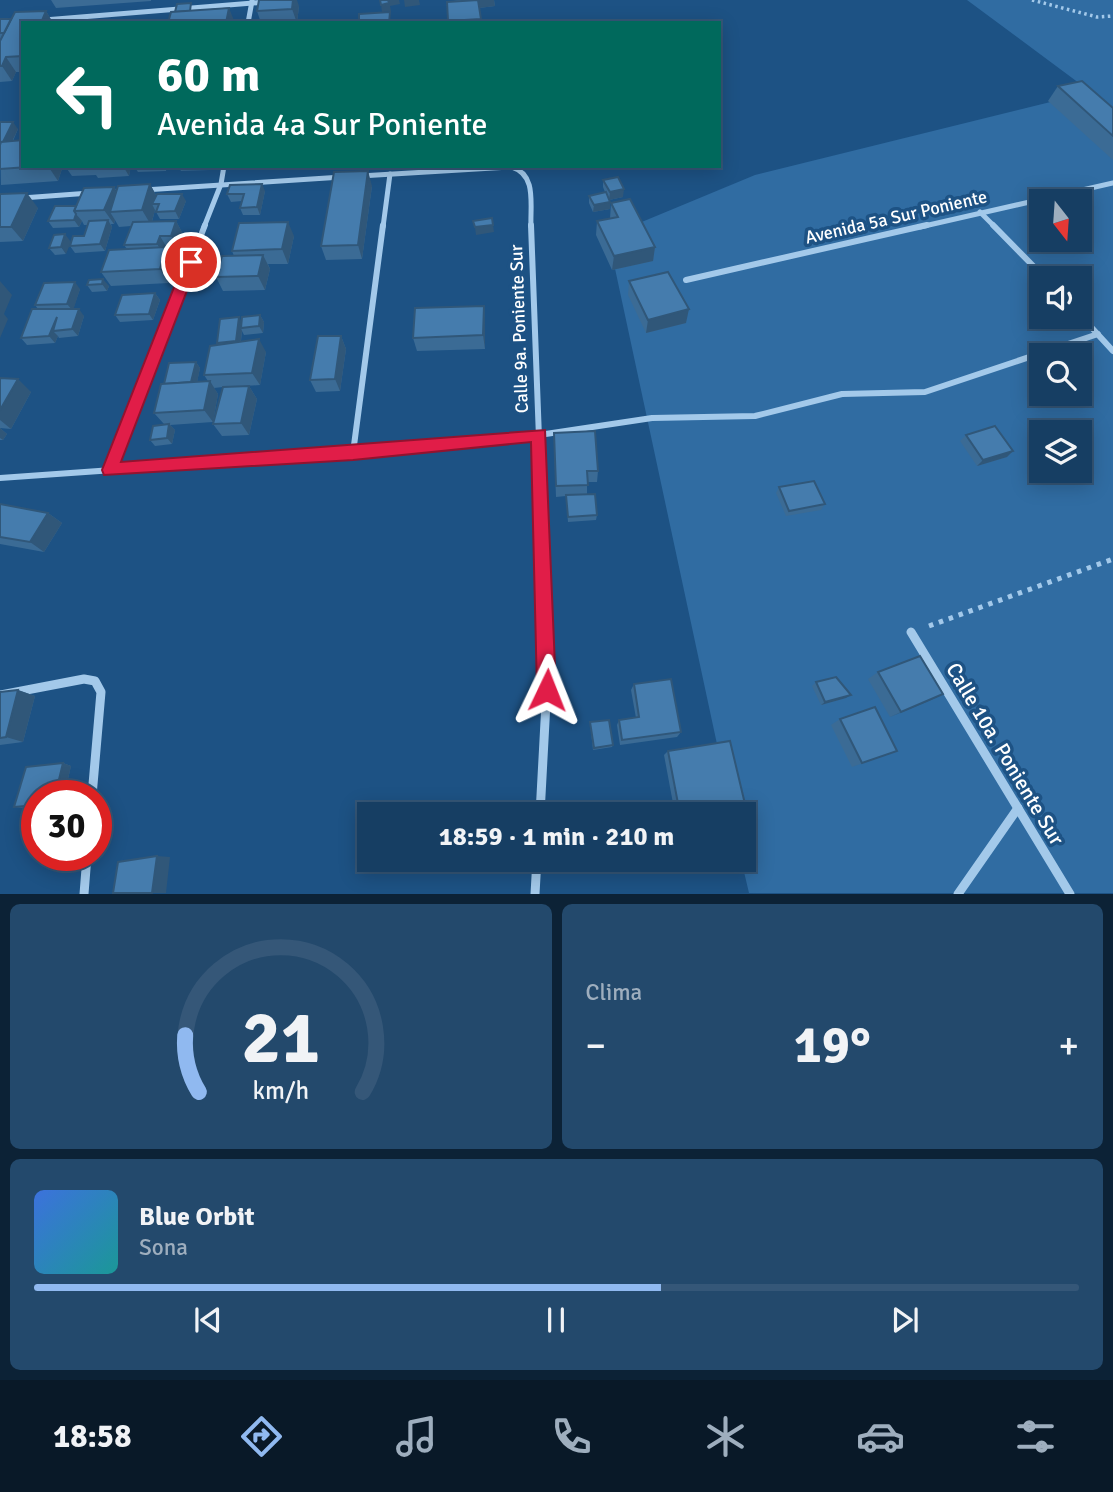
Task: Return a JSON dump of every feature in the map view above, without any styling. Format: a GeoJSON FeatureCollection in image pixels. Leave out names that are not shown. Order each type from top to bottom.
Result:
{"type":"FeatureCollection","features":[{"type":"Feature","properties":{"kind":"street"},"geometry":{"type":"LineString","coordinates":[[248,21],[252,1]]}},
{"type":"Feature","properties":{"kind":"street"},"geometry":{"type":"LineString","coordinates":[[40,20],[278,1]]}},
{"type":"Feature","properties":{"kind":"street"},"geometry":{"type":"LineString","coordinates":[[110,470],[221,184],[224,168]]}},
{"type":"Feature","properties":{"kind":"street","name":"Calle 9a. Poniente Sur"},"geometry":{"type":"LineString","coordinates":[[390,174],[495,168]]}},
{"type":"Feature","properties":{"kind":"street","name":"Calle 9a. Poniente Sur"},"geometry":{"type":"LineString","coordinates":[[515,168],[524,171],[528,179],[539,435],[548,666],[541,802]]}},
{"type":"Feature","properties":{"kind":"street"},"geometry":{"type":"LineString","coordinates":[[138,190],[390,174],[353,453]]}},
{"type":"Feature","properties":{"kind":"street","name":"Avenida 5a Sur Poniente"},"geometry":{"type":"LineString","coordinates":[[687,280],[1113,183]]}},
{"type":"Feature","properties":{"kind":"street"},"geometry":{"type":"LineString","coordinates":[[14,199],[97,193]]}},
{"type":"Feature","properties":{"kind":"street"},"geometry":{"type":"LineString","coordinates":[[980,212],[1033,266]]}},
{"type":"Feature","properties":{"kind":"street"},"geometry":{"type":"LineString","coordinates":[[1092,328],[1113,351]]}},
{"type":"Feature","properties":{"kind":"street"},"geometry":{"type":"LineString","coordinates":[[0,478],[353,453],[539,435],[652,418],[755,416],[842,394],[925,392],[1098,334]]}},
{"type":"Feature","properties":{"kind":"street","name":"Calle 10a. Poniente Sur"},"geometry":{"type":"LineString","coordinates":[[911,632],[1070,894]]}},
{"type":"Feature","properties":{"kind":"street"},"geometry":{"type":"LineString","coordinates":[[0,695],[84,679],[95,681],[101,692],[93,780]]}},
{"type":"Feature","properties":{"kind":"street"},"geometry":{"type":"LineString","coordinates":[[958,894],[1017,808]]}},
{"type":"Feature","properties":{"kind":"street"},"geometry":{"type":"LineString","coordinates":[[84,894],[86,871]]}},
{"type":"Feature","properties":{"kind":"street"},"geometry":{"type":"LineString","coordinates":[[535,894],[536,872]]}},
{"type":"Feature","properties":{"kind":"path"},"geometry":{"type":"LineString","coordinates":[[1032,0],[1097,18],[1113,16]]}},
{"type":"Feature","properties":{"kind":"path"},"geometry":{"type":"LineString","coordinates":[[911,632],[1113,559]]}},
{"type":"Feature","properties":{"kind":"shaded area"},"geometry":{"type":"Polygon","coordinates":[[[967,0],[1113,0],[1113,893],[749,893],[744,872],[756,872],[756,802],[729,802],[608,236],[755,175],[1091,92],[967,0]]]}},
{"type":"Feature","properties":{"kind":"building"},"geometry":{"type":"Polygon","coordinates":[[[259,0],[293,0],[292,9],[257,11],[259,0]]]}},
{"type":"Feature","properties":{"kind":"building"},"geometry":{"type":"Polygon","coordinates":[[[380,0],[388,0],[389,3],[381,5],[380,0]]]}},
{"type":"Feature","properties":{"kind":"building"},"geometry":{"type":"Polygon","coordinates":[[[478,0],[481,19],[448,21],[447,2],[478,0]]]}},
{"type":"Feature","properties":{"kind":"building"},"geometry":{"type":"Polygon","coordinates":[[[191,3],[190,11],[175,12],[177,4],[191,3]]]}},
{"type":"Feature","properties":{"kind":"building"},"geometry":{"type":"Polygon","coordinates":[[[229,8],[226,21],[169,21],[171,12],[229,8]]]}},
{"type":"Feature","properties":{"kind":"building"},"geometry":{"type":"Polygon","coordinates":[[[46,11],[42,21],[21,21],[21,56],[6,57],[0,66],[0,41],[15,12],[46,11]]]}},
{"type":"Feature","properties":{"kind":"building"},"geometry":{"type":"Polygon","coordinates":[[[390,12],[389,21],[359,21],[359,14],[390,12]]]}},
{"type":"Feature","properties":{"kind":"building"},"geometry":{"type":"Polygon","coordinates":[[[0,19],[11,19],[4,33],[0,33],[0,19]]]}},
{"type":"Feature","properties":{"kind":"building"},"geometry":{"type":"Polygon","coordinates":[[[1082,81],[1113,108],[1113,136],[1058,86],[1082,81]]]}},
{"type":"Feature","properties":{"kind":"building"},"geometry":{"type":"Polygon","coordinates":[[[0,122],[13,122],[0,145],[0,122]]]}},
{"type":"Feature","properties":{"kind":"building"},"geometry":{"type":"Polygon","coordinates":[[[21,140],[21,168],[0,169],[1,142],[21,140]]]}},
{"type":"Feature","properties":{"kind":"building"},"geometry":{"type":"Polygon","coordinates":[[[368,171],[358,245],[321,246],[334,172],[368,171]]]}},
{"type":"Feature","properties":{"kind":"building"},"geometry":{"type":"Polygon","coordinates":[[[618,177],[624,189],[610,192],[603,180],[618,177]]]}},
{"type":"Feature","properties":{"kind":"building"},"geometry":{"type":"Polygon","coordinates":[[[150,184],[142,210],[110,212],[118,186],[150,184]]]}},
{"type":"Feature","properties":{"kind":"building"},"geometry":{"type":"Polygon","coordinates":[[[262,184],[257,207],[240,208],[244,194],[227,194],[230,185],[262,184]]]}},
{"type":"Feature","properties":{"kind":"building"},"geometry":{"type":"Polygon","coordinates":[[[114,187],[104,210],[74,211],[84,188],[114,187]]]}},
{"type":"Feature","properties":{"kind":"building"},"geometry":{"type":"Polygon","coordinates":[[[606,192],[610,202],[594,205],[589,196],[606,192]]]}},
{"type":"Feature","properties":{"kind":"building"},"geometry":{"type":"Polygon","coordinates":[[[27,193],[11,227],[0,227],[0,194],[27,193]]]}},
{"type":"Feature","properties":{"kind":"building"},"geometry":{"type":"Polygon","coordinates":[[[157,194],[182,194],[175,211],[156,212],[159,204],[152,204],[157,194]]]}},
{"type":"Feature","properties":{"kind":"building"},"geometry":{"type":"Polygon","coordinates":[[[630,199],[655,247],[614,256],[597,221],[618,217],[611,203],[630,199]]]}},
{"type":"Feature","properties":{"kind":"building"},"geometry":{"type":"Polygon","coordinates":[[[55,206],[76,206],[74,220],[48,221],[55,206]]]}},
{"type":"Feature","properties":{"kind":"building"},"geometry":{"type":"Polygon","coordinates":[[[492,218],[493,225],[475,227],[473,221],[492,218]]]}},
{"type":"Feature","properties":{"kind":"building"},"geometry":{"type":"Polygon","coordinates":[[[108,220],[100,244],[70,246],[73,236],[84,236],[89,221],[108,220]]]}},
{"type":"Feature","properties":{"kind":"building"},"geometry":{"type":"Polygon","coordinates":[[[176,221],[171,236],[160,236],[157,244],[124,245],[133,222],[176,221]]]}},
{"type":"Feature","properties":{"kind":"building"},"geometry":{"type":"Polygon","coordinates":[[[288,222],[282,249],[232,251],[239,223],[288,222]]]}},
{"type":"Feature","properties":{"kind":"building"},"geometry":{"type":"Polygon","coordinates":[[[65,234],[61,247],[49,248],[54,235],[65,234]]]}},
{"type":"Feature","properties":{"kind":"building"},"geometry":{"type":"Polygon","coordinates":[[[166,247],[160,269],[101,272],[109,250],[166,247]]]}},
{"type":"Feature","properties":{"kind":"building"},"geometry":{"type":"Polygon","coordinates":[[[263,255],[258,276],[216,277],[222,256],[263,255]]]}},
{"type":"Feature","properties":{"kind":"building"},"geometry":{"type":"Polygon","coordinates":[[[668,272],[689,309],[648,320],[629,281],[668,272]]]}},
{"type":"Feature","properties":{"kind":"building"},"geometry":{"type":"Polygon","coordinates":[[[103,279],[102,284],[87,285],[89,280],[103,279]]]}},
{"type":"Feature","properties":{"kind":"building"},"geometry":{"type":"Polygon","coordinates":[[[75,282],[67,304],[35,305],[44,283],[75,282]]]}},
{"type":"Feature","properties":{"kind":"building"},"geometry":{"type":"Polygon","coordinates":[[[155,293],[149,314],[115,315],[122,295],[155,293]]]}},
{"type":"Feature","properties":{"kind":"building"},"geometry":{"type":"Polygon","coordinates":[[[484,306],[483,335],[413,338],[415,308],[484,306]]]}},
{"type":"Feature","properties":{"kind":"building"},"geometry":{"type":"Polygon","coordinates":[[[32,309],[79,309],[72,329],[53,331],[57,317],[49,336],[21,338],[32,309]]]}},
{"type":"Feature","properties":{"kind":"building"},"geometry":{"type":"Polygon","coordinates":[[[260,315],[259,326],[241,328],[242,317],[260,315]]]}},
{"type":"Feature","properties":{"kind":"building"},"geometry":{"type":"Polygon","coordinates":[[[239,317],[236,341],[217,343],[220,319],[239,317]]]}},
{"type":"Feature","properties":{"kind":"building"},"geometry":{"type":"Polygon","coordinates":[[[318,336],[341,336],[335,379],[310,380],[318,336]]]}},
{"type":"Feature","properties":{"kind":"building"},"geometry":{"type":"Polygon","coordinates":[[[259,339],[252,373],[204,375],[210,346],[259,339]]]}},
{"type":"Feature","properties":{"kind":"building"},"geometry":{"type":"Polygon","coordinates":[[[196,362],[191,382],[164,384],[169,363],[196,362]]]}},
{"type":"Feature","properties":{"kind":"building"},"geometry":{"type":"Polygon","coordinates":[[[0,378],[18,379],[0,410],[0,378]]]}},
{"type":"Feature","properties":{"kind":"building"},"geometry":{"type":"Polygon","coordinates":[[[210,381],[204,410],[154,413],[161,384],[210,381]]]}},
{"type":"Feature","properties":{"kind":"building"},"geometry":{"type":"Polygon","coordinates":[[[249,386],[241,423],[213,424],[223,387],[249,386]]]}},
{"type":"Feature","properties":{"kind":"building"},"geometry":{"type":"Polygon","coordinates":[[[169,424],[167,438],[150,440],[153,426],[169,424]]]}},
{"type":"Feature","properties":{"kind":"building"},"geometry":{"type":"Polygon","coordinates":[[[995,426],[1013,451],[983,460],[966,435],[995,426]]]}},
{"type":"Feature","properties":{"kind":"building"},"geometry":{"type":"Polygon","coordinates":[[[595,431],[598,471],[587,471],[588,485],[556,486],[554,433],[595,431]]]}},
{"type":"Feature","properties":{"kind":"building"},"geometry":{"type":"Polygon","coordinates":[[[814,481],[825,504],[789,511],[779,487],[814,481]]]}},
{"type":"Feature","properties":{"kind":"building"},"geometry":{"type":"Polygon","coordinates":[[[595,494],[597,515],[568,517],[566,495],[595,494]]]}},
{"type":"Feature","properties":{"kind":"building"},"geometry":{"type":"Polygon","coordinates":[[[0,504],[48,513],[30,542],[0,537],[0,504]]]}},
{"type":"Feature","properties":{"kind":"building"},"geometry":{"type":"Polygon","coordinates":[[[920,656],[943,694],[901,712],[878,672],[920,656]]]}},
{"type":"Feature","properties":{"kind":"building"},"geometry":{"type":"Polygon","coordinates":[[[836,677],[851,695],[825,702],[816,682],[836,677]]]}},
{"type":"Feature","properties":{"kind":"building"},"geometry":{"type":"Polygon","coordinates":[[[671,679],[681,732],[622,740],[619,720],[639,717],[634,684],[671,679]]]}},
{"type":"Feature","properties":{"kind":"building"},"geometry":{"type":"Polygon","coordinates":[[[18,690],[6,737],[0,738],[0,692],[18,690]]]}},
{"type":"Feature","properties":{"kind":"building"},"geometry":{"type":"Polygon","coordinates":[[[875,707],[897,751],[862,763],[840,719],[875,707]]]}},
{"type":"Feature","properties":{"kind":"building"},"geometry":{"type":"Polygon","coordinates":[[[609,720],[613,745],[594,748],[590,722],[609,720]]]}},
{"type":"Feature","properties":{"kind":"building"},"geometry":{"type":"Polygon","coordinates":[[[730,741],[745,802],[678,802],[668,751],[730,741]]]}},
{"type":"Feature","properties":{"kind":"building"},"geometry":{"type":"Polygon","coordinates":[[[63,763],[59,780],[22,780],[26,767],[63,763]]]}},
{"type":"Feature","properties":{"kind":"building"},"geometry":{"type":"Polygon","coordinates":[[[21,784],[21,806],[14,807],[21,784]]]}},
{"type":"Feature","properties":{"kind":"building"},"geometry":{"type":"Polygon","coordinates":[[[157,856],[152,893],[113,893],[118,862],[157,856]]]}},
{"type":"Feature","properties":{"kind":"route"},"geometry":{"type":"LineString","coordinates":[[191,262],[110,470],[353,453],[539,435],[547,690]]}}]}
